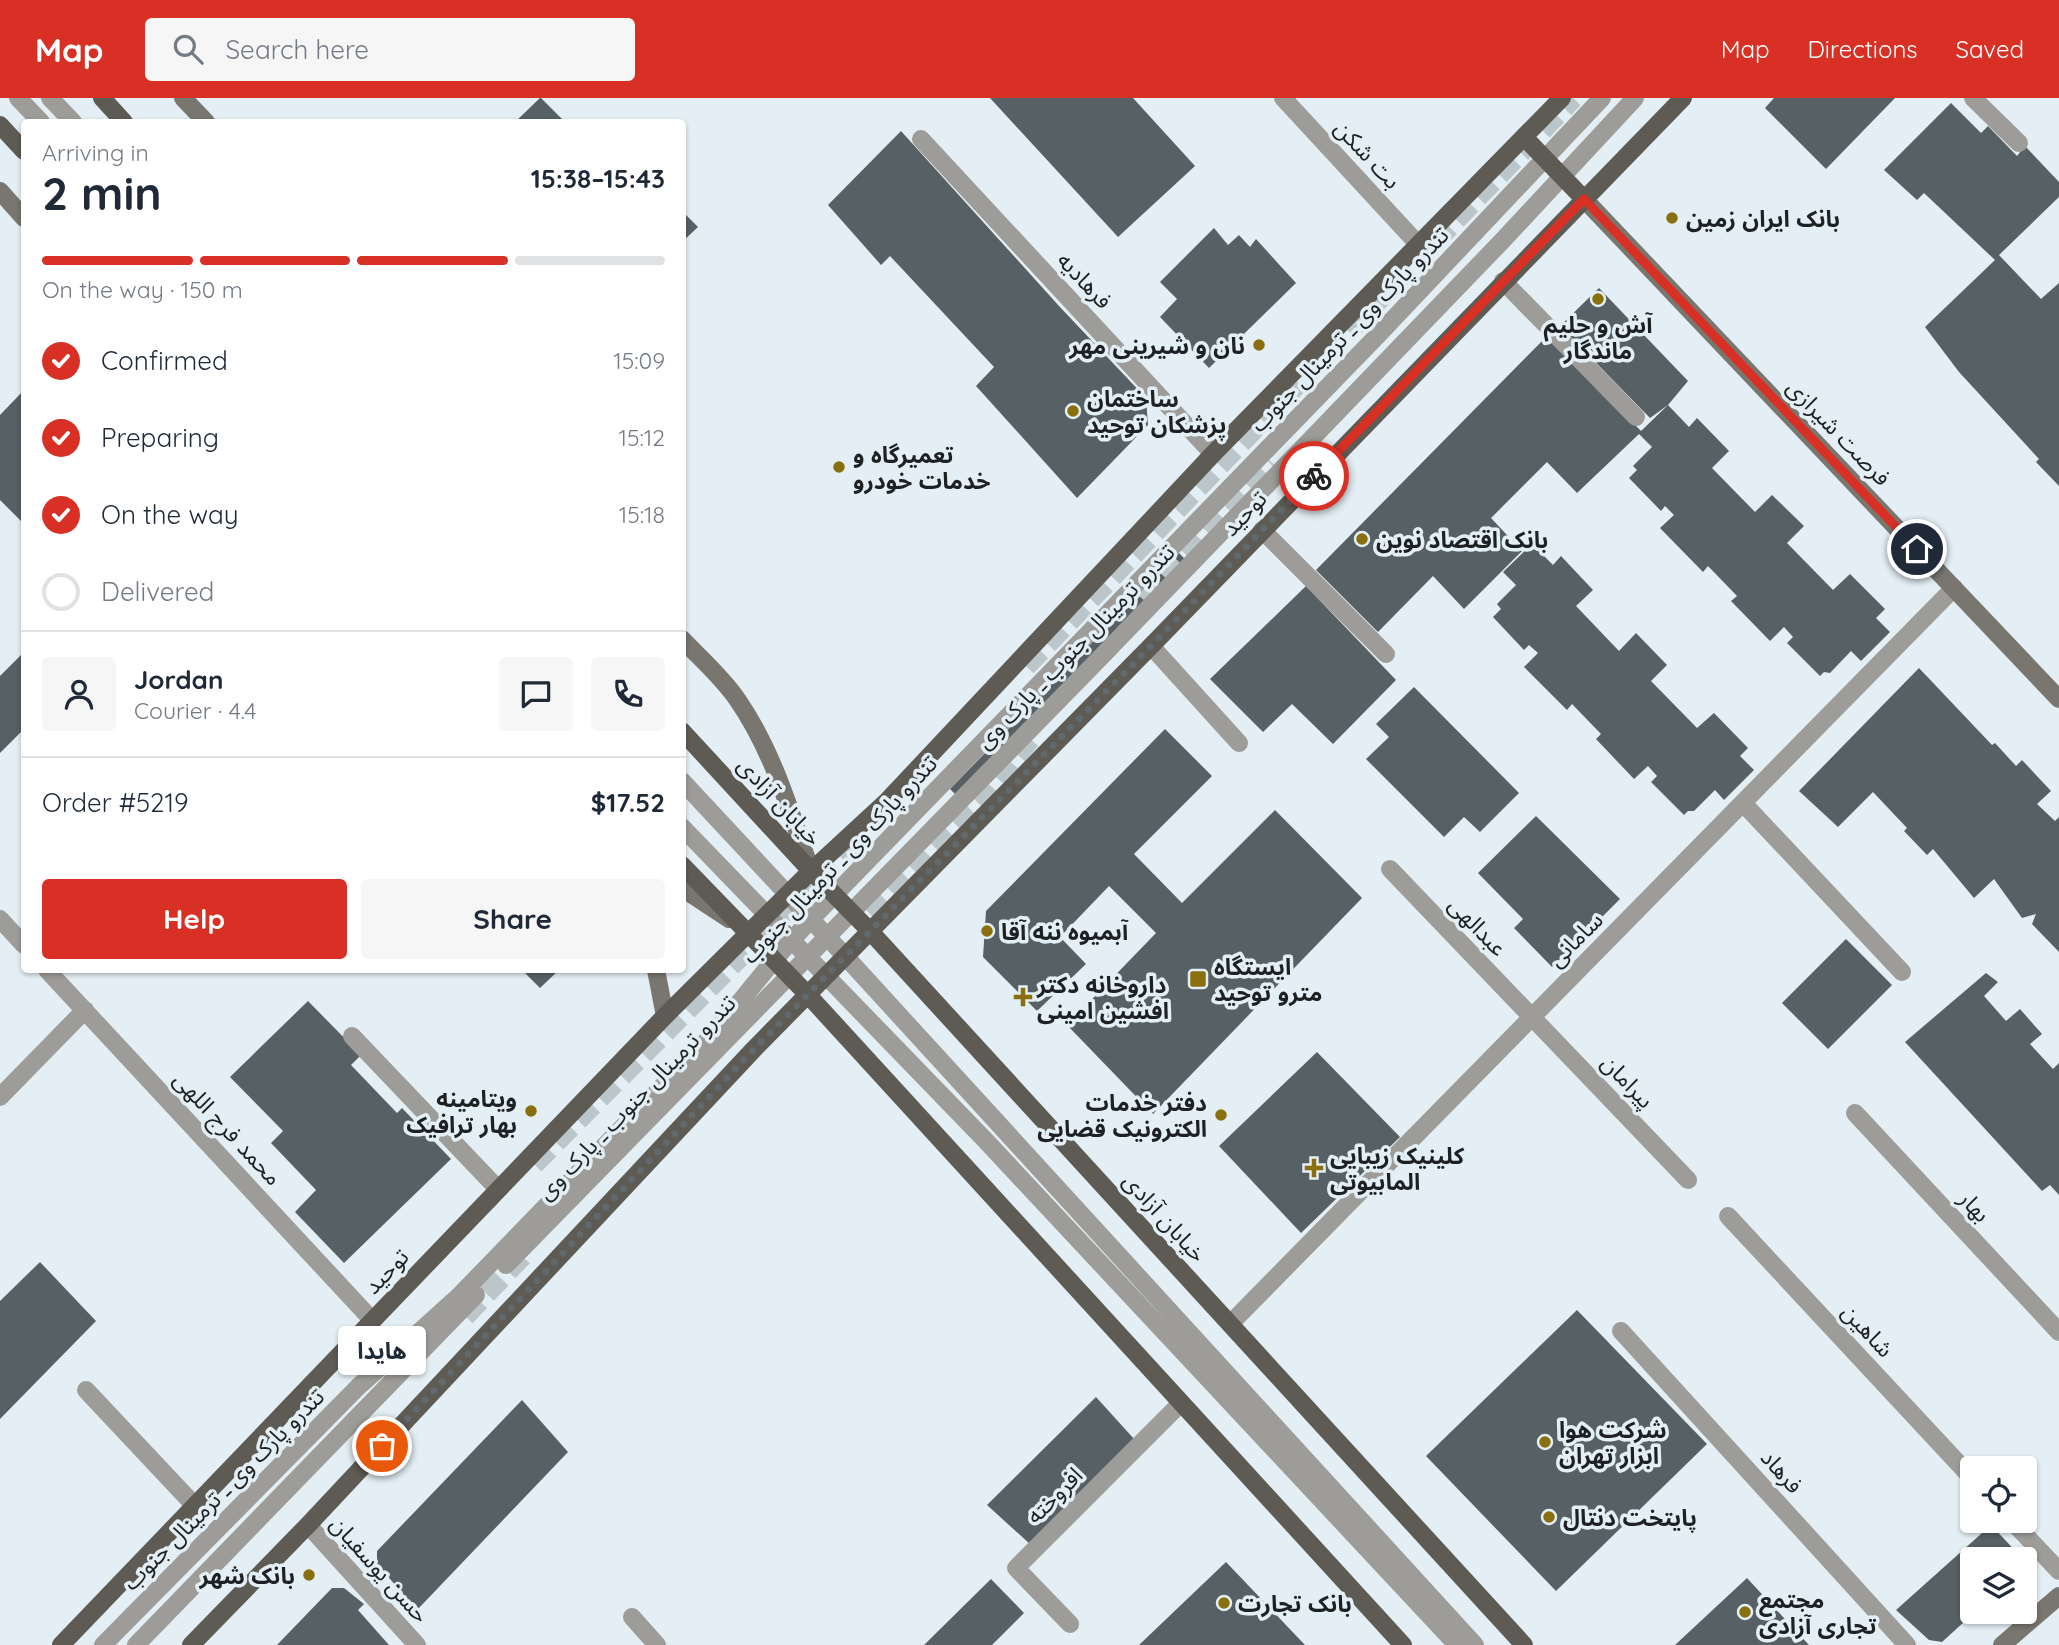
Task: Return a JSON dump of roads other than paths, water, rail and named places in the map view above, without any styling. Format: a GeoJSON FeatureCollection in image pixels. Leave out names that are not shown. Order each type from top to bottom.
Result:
{"type":"FeatureCollection","features":[{"type":"Feature","properties":{"kind":"main road"},"geometry":{"type":"LineString","coordinates":[[102,98],[121,119]]}},
{"type":"Feature","properties":{"kind":"main road"},"geometry":{"type":"LineString","coordinates":[[811,871],[888,800],[1213,454],[1562,98]]}},
{"type":"Feature","properties":{"kind":"main road","name":"توحید"},"geometry":{"type":"LineString","coordinates":[[809,996],[869,930],[1151,646],[1683,98]]}},
{"type":"Feature","properties":{"kind":"main road"},"geometry":{"type":"LineString","coordinates":[[0,125],[21,148]]}},
{"type":"Feature","properties":{"kind":"main road"},"geometry":{"type":"LineString","coordinates":[[1524,137],[1584,199]]}},
{"type":"Feature","properties":{"kind":"main road","name":"خیابان آزادی"},"geometry":{"type":"LineString","coordinates":[[686,735],[869,930],[1524,1645]]}},
{"type":"Feature","properties":{"kind":"main road"},"geometry":{"type":"LineString","coordinates":[[686,869],[809,996],[1403,1645]]}},
{"type":"Feature","properties":{"kind":"main road","name":"توحید"},"geometry":{"type":"LineString","coordinates":[[61,1645],[665,1016],[811,871]]}},
{"type":"Feature","properties":{"kind":"main road"},"geometry":{"type":"LineString","coordinates":[[191,1645],[308,1525],[746,1058],[809,996]]}},
{"type":"Feature","properties":{"kind":"street"},"geometry":{"type":"LineString","coordinates":[[18,98],[38,119]]}},
{"type":"Feature","properties":{"kind":"street"},"geometry":{"type":"LineString","coordinates":[[50,98],[70,119]]}},
{"type":"Feature","properties":{"kind":"street"},"geometry":{"type":"LineString","coordinates":[[183,98],[203,119]]}},
{"type":"Feature","properties":{"kind":"street","name":"بت شکن"},"geometry":{"type":"LineString","coordinates":[[1283,98],[1417,243]]}},
{"type":"Feature","properties":{"kind":"street","name":"تندرو پارک وی ـ ترمینال جنوب"},"geometry":{"type":"LineString","coordinates":[[103,1645],[359,1385],[458,1297],[716,1031],[811,919],[1379,334],[1602,98]]}},
{"type":"Feature","properties":{"kind":"street","name":"تندرو ترمینال جنوب ـ پارک وی"},"geometry":{"type":"LineString","coordinates":[[136,1645],[1101,657],[1503,240],[1635,98]]}},
{"type":"Feature","properties":{"kind":"street"},"geometry":{"type":"LineString","coordinates":[[1973,98],[2019,143]]}},
{"type":"Feature","properties":{"kind":"street","name":"فرهادیه"},"geometry":{"type":"LineString","coordinates":[[921,139],[1213,454]]}},
{"type":"Feature","properties":{"kind":"street"},"geometry":{"type":"LineString","coordinates":[[0,191],[21,215]]}},
{"type":"Feature","properties":{"kind":"street","name":"فرصت شیرازی"},"geometry":{"type":"LineString","coordinates":[[1584,199],[2059,699]]}},
{"type":"Feature","properties":{"kind":"street"},"geometry":{"type":"LineString","coordinates":[[1503,281],[1636,417]]}},
{"type":"Feature","properties":{"kind":"street"},"geometry":{"type":"LineString","coordinates":[[1262,530],[1386,654]]}},
{"type":"Feature","properties":{"kind":"street","name":"سامانی"},"geometry":{"type":"LineString","coordinates":[[1230,1324],[1954,588]]}},
{"type":"Feature","properties":{"kind":"street"},"geometry":{"type":"LineString","coordinates":[[686,643],[735,696],[761,736],[811,871]]}},
{"type":"Feature","properties":{"kind":"street"},"geometry":{"type":"LineString","coordinates":[[1151,646],[1239,743]]}},
{"type":"Feature","properties":{"kind":"street"},"geometry":{"type":"LineString","coordinates":[[686,786],[845,956],[1475,1645]]}},
{"type":"Feature","properties":{"kind":"street"},"geometry":{"type":"LineString","coordinates":[[1743,803],[1902,972]]}},
{"type":"Feature","properties":{"kind":"street"},"geometry":{"type":"LineString","coordinates":[[686,831],[986,1141],[1457,1645]]}},
{"type":"Feature","properties":{"kind":"street","name":"عبدالهی"},"geometry":{"type":"LineString","coordinates":[[1390,869],[1532,1017]]}},
{"type":"Feature","properties":{"kind":"street"},"geometry":{"type":"LineString","coordinates":[[686,891],[748,933]]}},
{"type":"Feature","properties":{"kind":"street"},"geometry":{"type":"LineString","coordinates":[[0,919],[21,942]]}},
{"type":"Feature","properties":{"kind":"street","name":"محمد فرج اللهی"},"geometry":{"type":"LineString","coordinates":[[50,973],[372,1320]]}},
{"type":"Feature","properties":{"kind":"street"},"geometry":{"type":"LineString","coordinates":[[657,973],[665,1016]]}},
{"type":"Feature","properties":{"kind":"street"},"geometry":{"type":"LineString","coordinates":[[0,1097],[85,1010]]}},
{"type":"Feature","properties":{"kind":"street","name":"پیرامان"},"geometry":{"type":"LineString","coordinates":[[1532,1017],[1688,1180]]}},
{"type":"Feature","properties":{"kind":"street"},"geometry":{"type":"LineString","coordinates":[[352,1036],[498,1189]]}},
{"type":"Feature","properties":{"kind":"street","name":"بهار"},"geometry":{"type":"LineString","coordinates":[[1855,1114],[2059,1332]]}},
{"type":"Feature","properties":{"kind":"street","name":"شاهین"},"geometry":{"type":"LineString","coordinates":[[1728,1216],[1960,1465]]}},
{"type":"Feature","properties":{"kind":"street","name":"فرهاد"},"geometry":{"type":"LineString","coordinates":[[1621,1331],[1907,1645]]}},
{"type":"Feature","properties":{"kind":"street"},"geometry":{"type":"LineString","coordinates":[[86,1390],[195,1506]]}},
{"type":"Feature","properties":{"kind":"street","name":"افروخته"},"geometry":{"type":"LineString","coordinates":[[1070,1624],[1016,1568],[1181,1403]]}},
{"type":"Feature","properties":{"kind":"street","name":"حسن یوسفیان"},"geometry":{"type":"LineString","coordinates":[[308,1525],[417,1645]]}},
{"type":"Feature","properties":{"kind":"street"},"geometry":{"type":"LineString","coordinates":[[2023,1533],[2059,1571]]}},
{"type":"Feature","properties":{"kind":"street"},"geometry":{"type":"LineString","coordinates":[[2002,1645],[2059,1596]]}},
{"type":"Feature","properties":{"kind":"street"},"geometry":{"type":"LineString","coordinates":[[632,1618],[657,1645]]}},
{"type":"Feature","properties":{"kind":"tunnel"},"geometry":{"type":"LineString","coordinates":[[1026,666],[1573,98]]}},
{"type":"Feature","properties":{"kind":"tunnel"},"geometry":{"type":"LineString","coordinates":[[1145,601],[1268,459]]}},
{"type":"Feature","properties":{"kind":"tunnel"},"geometry":{"type":"LineString","coordinates":[[865,909],[990,787],[1030,739]]}},
{"type":"Feature","properties":{"kind":"tunnel"},"geometry":{"type":"LineString","coordinates":[[534,1164],[864,832]]}},
{"type":"Feature","properties":{"kind":"tunnel"},"geometry":{"type":"LineString","coordinates":[[465,1316],[525,1253]]}},
{"type":"Feature","properties":{"kind":"place","name":"بانک ایران زمین"},"geometry":{"type":"Point","coordinates":[1672,218]}},
{"type":"Feature","properties":{"kind":"place","name":"آش و حلیم ماندگار"},"geometry":{"type":"Point","coordinates":[1598,299]}},
{"type":"Feature","properties":{"kind":"place","name":"نان و شیرینی مهر"},"geometry":{"type":"Point","coordinates":[1259,345]}},
{"type":"Feature","properties":{"kind":"place","name":"ساختمان پزشکان توحید"},"geometry":{"type":"Point","coordinates":[1073,411]}},
{"type":"Feature","properties":{"kind":"place","name":"تعمیرگاه و خدمات خودرو"},"geometry":{"type":"Point","coordinates":[839,467]}},
{"type":"Feature","properties":{"kind":"place","name":"بانک اقتصاد نوین"},"geometry":{"type":"Point","coordinates":[1362,539]}},
{"type":"Feature","properties":{"kind":"place","name":"آبمیوه ننه آقا"},"geometry":{"type":"Point","coordinates":[987,931]}},
{"type":"Feature","properties":{"kind":"place","name":"ایستگاه مترو توحید"},"geometry":{"type":"Point","coordinates":[1198,979]}},
{"type":"Feature","properties":{"kind":"place","name":"داروخانه دکتر افشین امینی"},"geometry":{"type":"Point","coordinates":[1023,997]}},
{"type":"Feature","properties":{"kind":"place","name":"ویتامینه بهار ترافیک"},"geometry":{"type":"Point","coordinates":[531,1111]}},
{"type":"Feature","properties":{"kind":"place","name":"دفتر خدمات الکترونیک قضایی"},"geometry":{"type":"Point","coordinates":[1221,1115]}},
{"type":"Feature","properties":{"kind":"place","name":"کلینیک زیبایی المابیوتی"},"geometry":{"type":"Point","coordinates":[1314,1168]}},
{"type":"Feature","properties":{"kind":"place","name":"شرکت هوا ابزار تهران"},"geometry":{"type":"Point","coordinates":[1545,1442]}},
{"type":"Feature","properties":{"kind":"place","name":"هایدا"},"geometry":{"type":"Point","coordinates":[382,1446]}},
{"type":"Feature","properties":{"kind":"place","name":"پایتخت دنتال"},"geometry":{"type":"Point","coordinates":[1549,1517]}},
{"type":"Feature","properties":{"kind":"place","name":"بانک شهر"},"geometry":{"type":"Point","coordinates":[309,1575]}},
{"type":"Feature","properties":{"kind":"place","name":"بانک تجارت"},"geometry":{"type":"Point","coordinates":[1224,1603]}},
{"type":"Feature","properties":{"kind":"place","name":"مجتمع تجاری آزادی"},"geometry":{"type":"Point","coordinates":[1745,1612]}}]}
